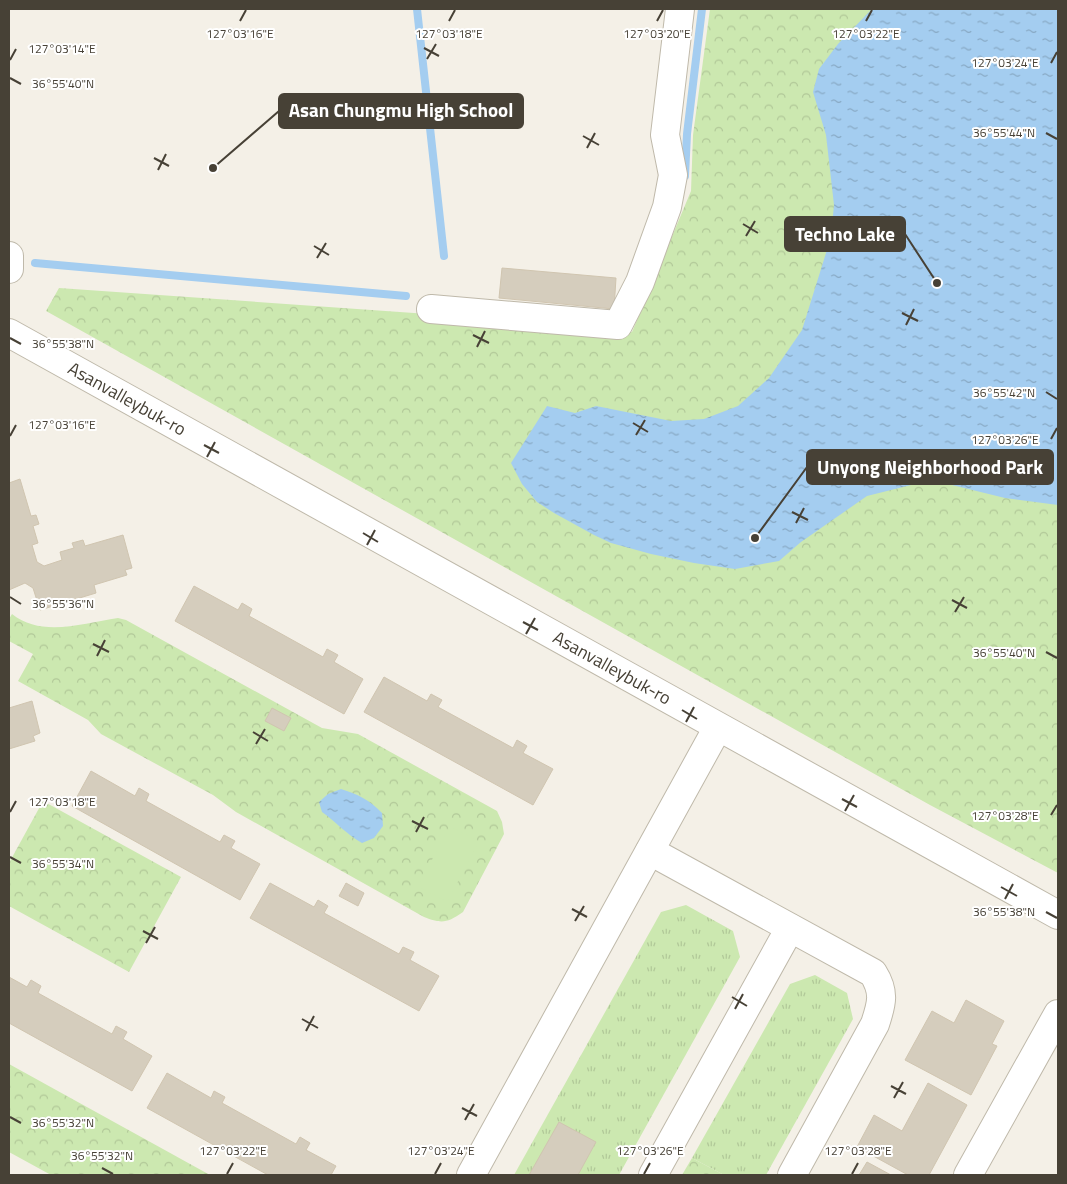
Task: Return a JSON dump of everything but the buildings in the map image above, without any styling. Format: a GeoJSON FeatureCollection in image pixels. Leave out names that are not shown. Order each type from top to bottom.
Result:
{"type":"FeatureCollection","features":[{"type":"Feature","properties":{"kind":"street"},"geometry":{"type":"LineString","coordinates":[[432,309],[618,325],[640,282],[668,199],[673,175],[665,135],[680,9]]}},
{"type":"Feature","properties":{"kind":"street"},"geometry":{"type":"LineString","coordinates":[[9,256],[9,269]]}},
{"type":"Feature","properties":{"kind":"street","name":"Asanvalleybuk-ro"},"geometry":{"type":"LineString","coordinates":[[9,333],[1058,915]]}},
{"type":"Feature","properties":{"kind":"street"},"geometry":{"type":"LineString","coordinates":[[471,1175],[718,727]]}},
{"type":"Feature","properties":{"kind":"street"},"geometry":{"type":"LineString","coordinates":[[650,851],[872,973],[880,984],[882,1003],[875,1024],[792,1175]]}},
{"type":"Feature","properties":{"kind":"street"},"geometry":{"type":"LineString","coordinates":[[653,1175],[790,928]]}},
{"type":"Feature","properties":{"kind":"street"},"geometry":{"type":"LineString","coordinates":[[968,1175],[1058,1014]]}},
{"type":"Feature","properties":{"kind":"green space"},"geometry":{"type":"Polygon","coordinates":[[[710,9],[1058,9],[1058,873],[930,805],[46,311],[59,288],[528,321],[632,332],[691,191],[693,135],[710,9]]]}},
{"type":"Feature","properties":{"kind":"green space"},"geometry":{"type":"Polygon","coordinates":[[[12,614],[24,621],[49,627],[63,627],[118,618],[126,620],[322,728],[358,734],[497,811],[502,822],[504,834],[463,912],[444,921],[435,921],[424,917],[236,812],[213,795],[101,734],[88,720],[18,681],[33,654],[9,641],[9,619],[12,614]]]}},
{"type":"Feature","properties":{"kind":"green space"},"geometry":{"type":"Polygon","coordinates":[[[43,801],[181,877],[129,972],[9,906],[9,863],[43,801]]]}},
{"type":"Feature","properties":{"kind":"green space"},"geometry":{"type":"Polygon","coordinates":[[[450,826],[479,842],[447,902],[418,886],[450,826]]]}},
{"type":"Feature","properties":{"kind":"green space"},"geometry":{"type":"Polygon","coordinates":[[[686,905],[733,931],[740,957],[619,1175],[514,1175],[661,912],[686,905]]]}},
{"type":"Feature","properties":{"kind":"green space"},"geometry":{"type":"Polygon","coordinates":[[[815,975],[847,993],[853,1019],[766,1175],[724,1175],[692,1158],[790,984],[815,975]]]}},
{"type":"Feature","properties":{"kind":"green space"},"geometry":{"type":"Polygon","coordinates":[[[9,1064],[210,1175],[51,1175],[9,1152],[9,1064]]]}},
{"type":"Feature","properties":{"kind":"green space"},"geometry":{"type":"Polygon","coordinates":[[[692,1158],[724,1175],[682,1175],[692,1158]]]}},
{"type":"Feature","properties":{"kind":"water"},"geometry":{"type":"Polygon","coordinates":[[[872,9],[1058,9],[1058,505],[1005,498],[948,484],[911,485],[867,496],[801,542],[779,561],[735,569],[651,554],[611,543],[537,502],[522,484],[511,463],[547,406],[575,413],[596,406],[671,421],[704,419],[738,406],[769,378],[802,330],[831,237],[834,205],[826,135],[813,92],[819,69],[838,44],[872,9]]]}},
{"type":"Feature","properties":{"kind":"water"},"geometry":{"type":"Polygon","coordinates":[[[341,789],[363,798],[382,813],[383,826],[374,838],[362,843],[322,812],[319,802],[328,794],[341,789]]]}},
{"type":"Feature","properties":{"kind":"waterway"},"geometry":{"type":"LineString","coordinates":[[417,9],[444,256]]}},
{"type":"Feature","properties":{"kind":"waterway"},"geometry":{"type":"LineString","coordinates":[[685,176],[687,134],[702,9]]}},
{"type":"Feature","properties":{"kind":"waterway"},"geometry":{"type":"LineString","coordinates":[[35,263],[406,296]]}},
{"type":"Feature","properties":{"kind":"place","name":"Asan Chungmu High School"},"geometry":{"type":"Point","coordinates":[213,168]}},
{"type":"Feature","properties":{"kind":"place","name":"Techno Lake"},"geometry":{"type":"Point","coordinates":[937,283]}},
{"type":"Feature","properties":{"kind":"place","name":"Unyong Neighborhood Park"},"geometry":{"type":"Point","coordinates":[755,538]}}]}
